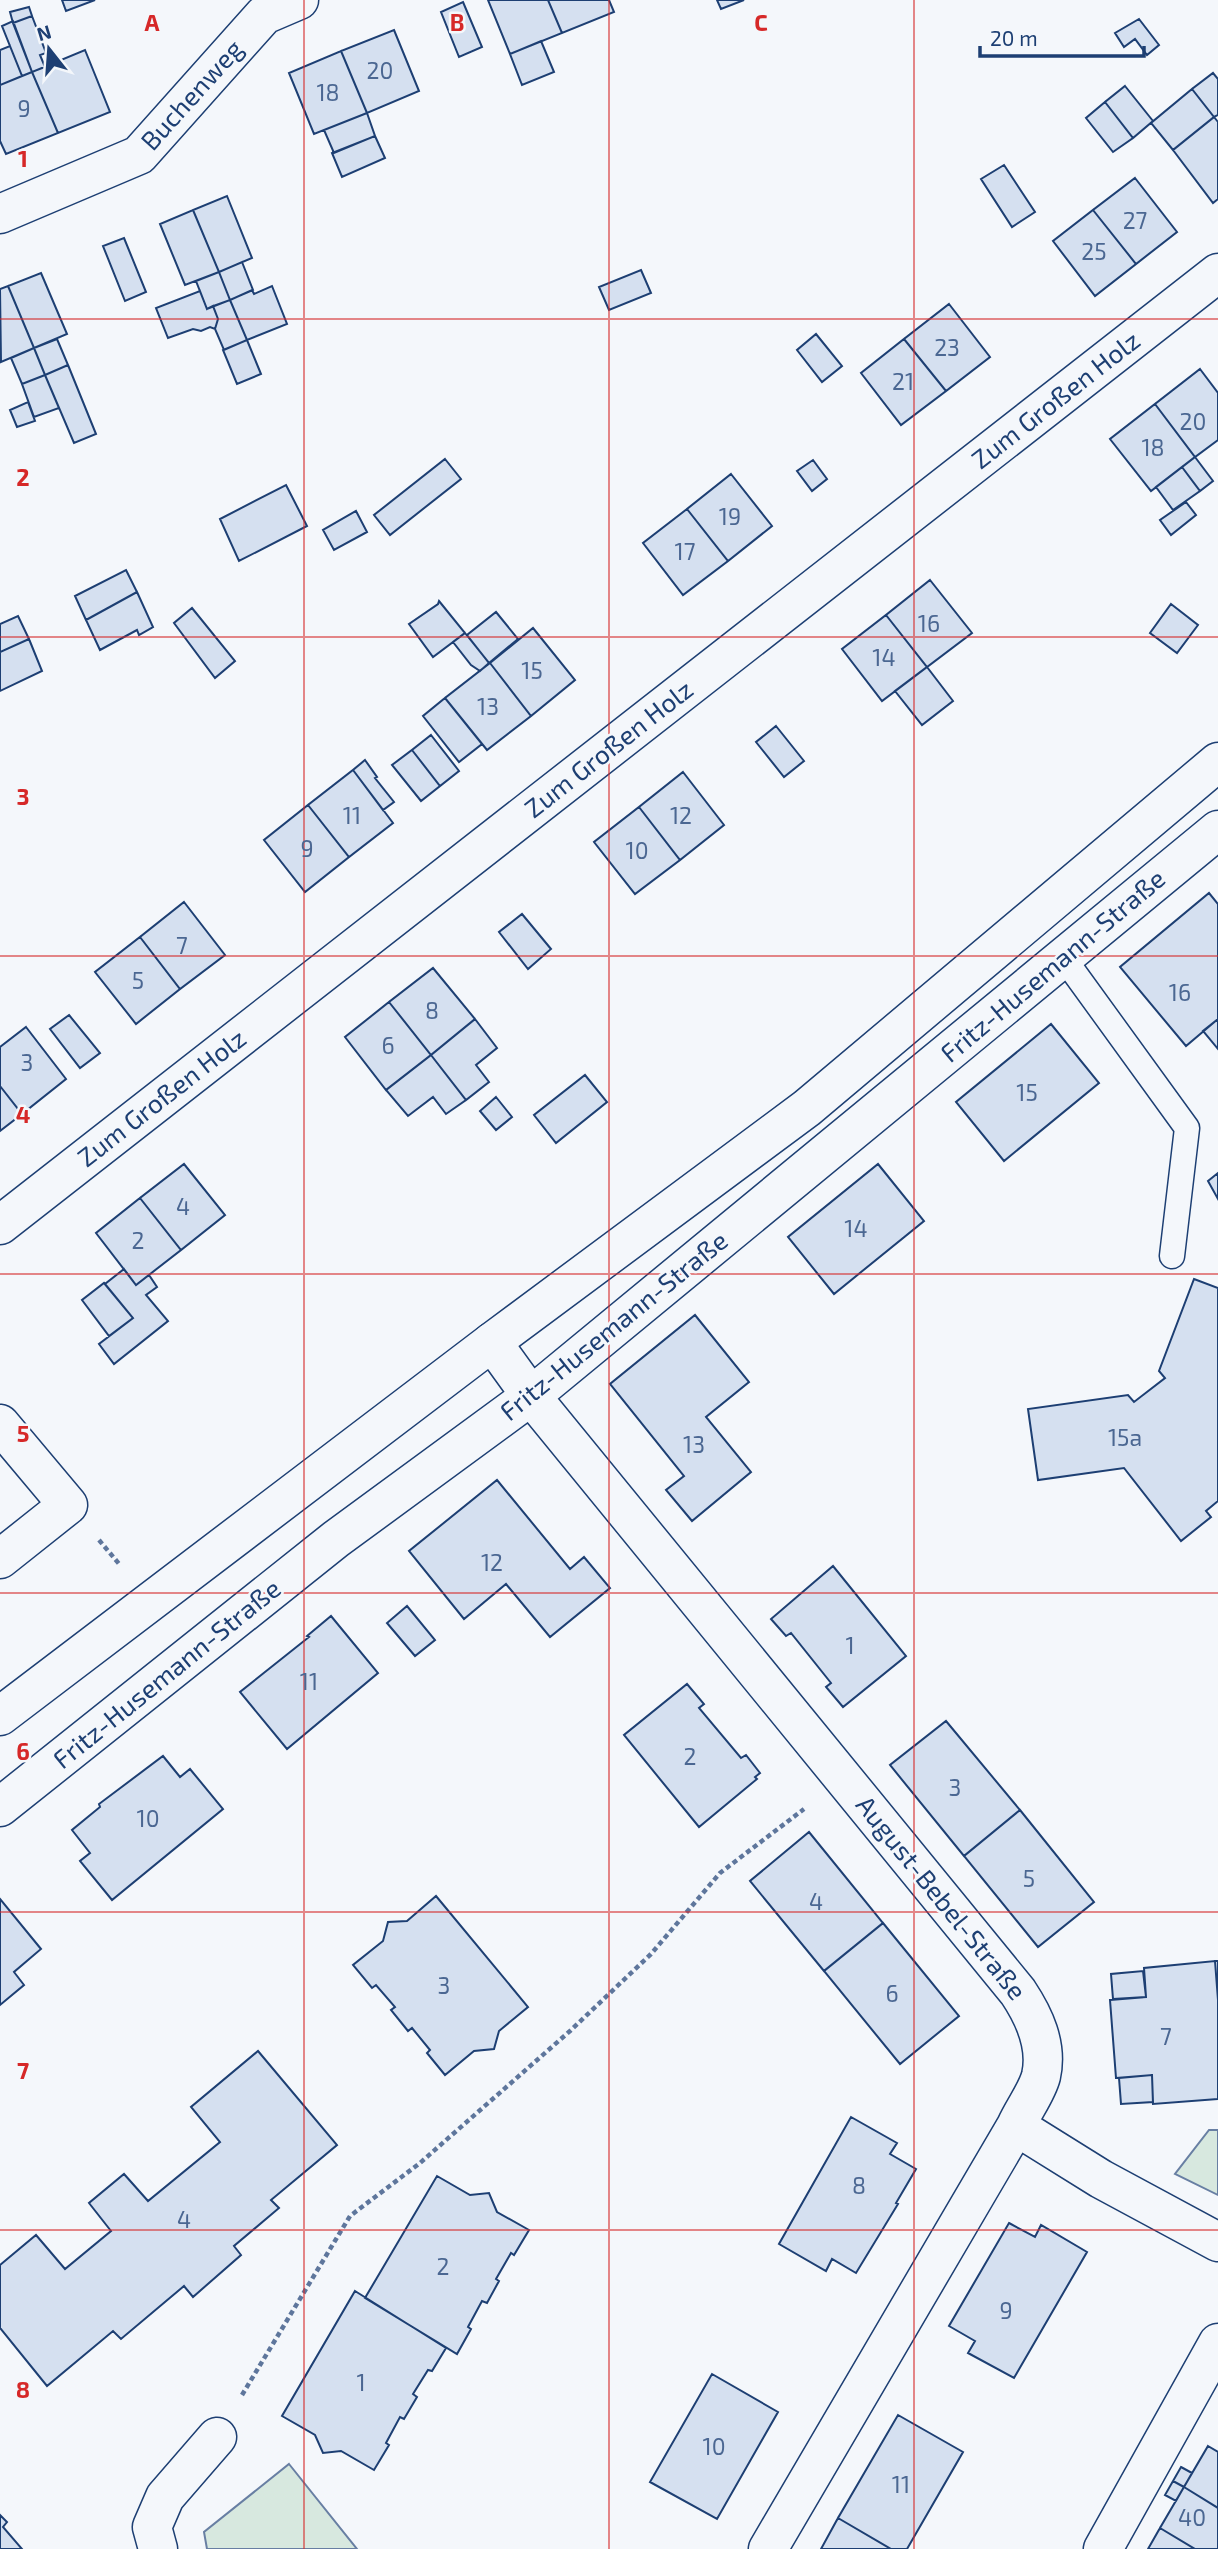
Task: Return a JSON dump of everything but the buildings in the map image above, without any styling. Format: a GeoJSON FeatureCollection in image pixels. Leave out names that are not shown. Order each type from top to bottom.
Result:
{"type":"FeatureCollection","features":[{"type":"Feature","properties":{"kind":"street","name":"Buchenweg"},"geometry":{"type":"LineString","coordinates":[[0,214],[139,155],[264,15],[299,0]]}},
{"type":"Feature","properties":{"kind":"street","name":"Zum Großen Holz"},"geometry":{"type":"LineString","coordinates":[[0,1225],[1218,273]]}},
{"type":"Feature","properties":{"kind":"street","name":"Fritz-Husemann-Straße"},"geometry":{"type":"LineString","coordinates":[[0,1716],[492,1342],[807,1108],[1218,762]]}},
{"type":"Feature","properties":{"kind":"street","name":"Fritz-Husemann-Straße"},"geometry":{"type":"LineString","coordinates":[[0,1807],[336,1539],[531,1396],[1218,830]]}},
{"type":"Feature","properties":{"kind":"street","name":"August-Bebel-Straße"},"geometry":{"type":"LineString","coordinates":[[492,1342],[531,1396],[1018,1992],[1033,2015],[1041,2042],[1041,2076],[1016,2126],[768,2549]]}},
{"type":"Feature","properties":{"kind":"street"},"geometry":{"type":"LineString","coordinates":[[0,1424],[68,1505],[0,1559]]}},
{"type":"Feature","properties":{"kind":"street"},"geometry":{"type":"LineString","coordinates":[[1016,2126],[1101,2179],[1218,2242]]}},
{"type":"Feature","properties":{"kind":"street"},"geometry":{"type":"LineString","coordinates":[[1103,2549],[1218,2343]]}},
{"type":"Feature","properties":{"kind":"street"},"geometry":{"type":"LineString","coordinates":[[158,2549],[152,2527],[165,2497],[217,2437]]}},
{"type":"Feature","properties":{"kind":"lane"},"geometry":{"type":"LineString","coordinates":[[1063,957],[1187,1128],[1172,1256]]}},
{"type":"Feature","properties":{"kind":"path"},"geometry":{"type":"LineString","coordinates":[[217,2437],[350,2216],[420,2163],[570,2031],[652,1954],[720,1873],[844,1779]]}},
{"type":"Feature","properties":{"kind":"shaded area"},"geometry":{"type":"Polygon","coordinates":[[[1209,2130],[1218,2130],[1218,2195],[1175,2174],[1209,2130]]]}},
{"type":"Feature","properties":{"kind":"shaded area"},"geometry":{"type":"Polygon","coordinates":[[[289,2464],[357,2549],[207,2549],[204,2532],[289,2464]]]}}]}
